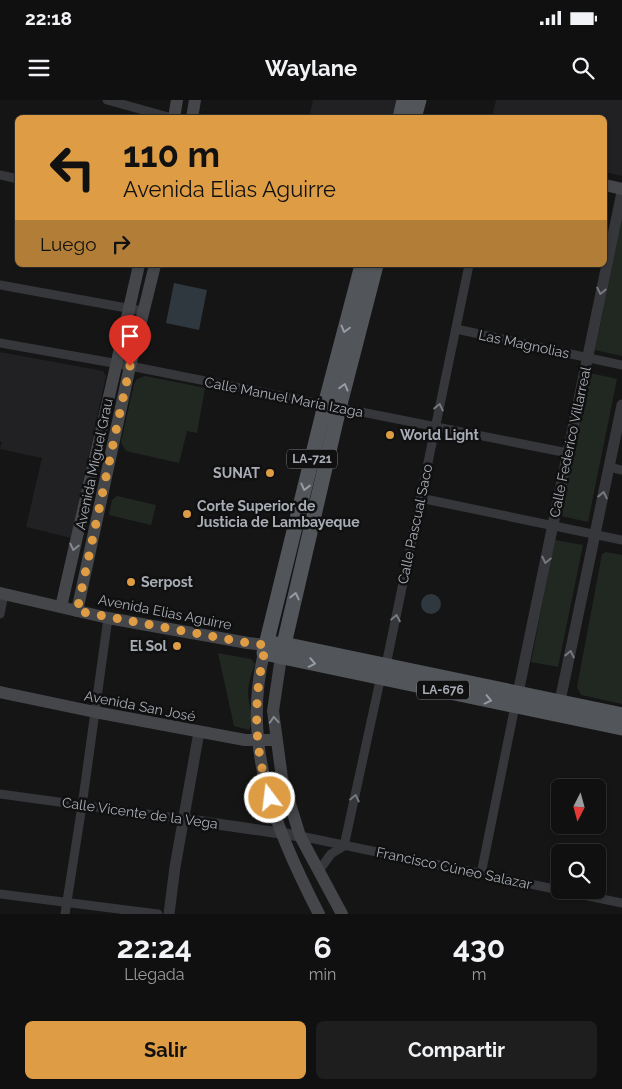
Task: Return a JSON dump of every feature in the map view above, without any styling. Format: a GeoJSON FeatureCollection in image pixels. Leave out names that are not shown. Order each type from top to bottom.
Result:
{"type":"FeatureCollection","features":[{"type":"Feature","properties":{"kind":"main road"},"geometry":{"type":"LineString","coordinates":[[174,115],[177,100]]}},
{"type":"Feature","properties":{"kind":"main road"},"geometry":{"type":"LineString","coordinates":[[192,115],[195,100]]}},
{"type":"Feature","properties":{"kind":"main road"},"geometry":{"type":"LineString","coordinates":[[401,115],[404,100]]}},
{"type":"Feature","properties":{"kind":"main road"},"geometry":{"type":"LineString","coordinates":[[415,115],[419,100]]}},
{"type":"Feature","properties":{"kind":"main road"},"geometry":{"type":"LineString","coordinates":[[607,186],[622,190]]}},
{"type":"Feature","properties":{"kind":"main road","name":"Avenida Miguel Grau"},"geometry":{"type":"LineString","coordinates":[[61,607],[138,267]]}},
{"type":"Feature","properties":{"kind":"main road","name":"Avenida Miguel Grau"},"geometry":{"type":"LineString","coordinates":[[77,611],[130,366],[154,267]]}},
{"type":"Feature","properties":{"kind":"main road","name":"LA-721"},"geometry":{"type":"LineString","coordinates":[[280,832],[264,781],[258,741],[256,709],[259,677],[358,305],[362,267]]}},
{"type":"Feature","properties":{"kind":"main road","name":"LA-721"},"geometry":{"type":"LineString","coordinates":[[358,305],[375,267]]}},
{"type":"Feature","properties":{"kind":"main road","name":"LA-721"},"geometry":{"type":"LineString","coordinates":[[300,836],[282,778],[274,711],[283,650],[332,406]]}},
{"type":"Feature","properties":{"kind":"main road","name":"Avenida Elias Aguirre"},"geometry":{"type":"LineString","coordinates":[[2,594],[108,618],[248,643],[265,649]]}},
{"type":"Feature","properties":{"kind":"main road","name":"LA-676"},"geometry":{"type":"LineString","coordinates":[[265,649],[283,650],[516,700],[622,728]]}},
{"type":"Feature","properties":{"kind":"main road","name":"Avenida San José"},"geometry":{"type":"LineString","coordinates":[[0,692],[199,732],[245,740],[276,740]]}},
{"type":"Feature","properties":{"kind":"main road","name":"LA-676"},"geometry":{"type":"LineString","coordinates":[[516,700],[560,701],[622,714]]}},
{"type":"Feature","properties":{"kind":"main road"},"geometry":{"type":"LineString","coordinates":[[280,832],[300,878],[319,914]]}},
{"type":"Feature","properties":{"kind":"main road"},"geometry":{"type":"LineString","coordinates":[[300,836],[342,914]]}},
{"type":"Feature","properties":{"kind":"street"},"geometry":{"type":"LineString","coordinates":[[107,100],[162,115]]}},
{"type":"Feature","properties":{"kind":"street"},"geometry":{"type":"LineString","coordinates":[[0,175],[15,178]]}},
{"type":"Feature","properties":{"kind":"street","name":"Calle Federico Villarreal"},"geometry":{"type":"LineString","coordinates":[[607,264],[622,190]]}},
{"type":"Feature","properties":{"kind":"street","name":"Calle Pascual Saco"},"geometry":{"type":"LineString","coordinates":[[344,846],[384,671],[469,267]]}},
{"type":"Feature","properties":{"kind":"street","name":"Calle Federico Villarreal"},"geometry":{"type":"LineString","coordinates":[[481,874],[606,267]]}},
{"type":"Feature","properties":{"kind":"street"},"geometry":{"type":"LineString","coordinates":[[0,285],[143,311]]}},
{"type":"Feature","properties":{"kind":"street","name":"Las Magnolias"},"geometry":{"type":"LineString","coordinates":[[456,329],[622,365]]}},
{"type":"Feature","properties":{"kind":"street","name":"Calle Manuel María Izaga"},"geometry":{"type":"LineString","coordinates":[[0,343],[116,363],[568,453]]}},
{"type":"Feature","properties":{"kind":"street"},"geometry":{"type":"LineString","coordinates":[[560,701],[622,405]]}},
{"type":"Feature","properties":{"kind":"street"},"geometry":{"type":"LineString","coordinates":[[609,467],[622,470]]}},
{"type":"Feature","properties":{"kind":"street"},"geometry":{"type":"LineString","coordinates":[[420,498],[622,540]]}},
{"type":"Feature","properties":{"kind":"street"},"geometry":{"type":"LineString","coordinates":[[0,614],[2,594]]}},
{"type":"Feature","properties":{"kind":"street"},"geometry":{"type":"LineString","coordinates":[[65,914],[108,618]]}},
{"type":"Feature","properties":{"kind":"street"},"geometry":{"type":"LineString","coordinates":[[170,914],[174,867],[199,732]]}},
{"type":"Feature","properties":{"kind":"street","name":"Calle Vicente de la Vega"},"geometry":{"type":"LineString","coordinates":[[0,794],[280,832]]}},
{"type":"Feature","properties":{"kind":"street","name":"Francisco Cúneo Salazar"},"geometry":{"type":"LineString","coordinates":[[280,832],[622,903]]}},
{"type":"Feature","properties":{"kind":"street"},"geometry":{"type":"LineString","coordinates":[[318,872],[332,854],[344,846]]}},
{"type":"Feature","properties":{"kind":"street"},"geometry":{"type":"LineString","coordinates":[[0,894],[158,914]]}},
{"type":"Feature","properties":{"kind":"shaded area"},"geometry":{"type":"Polygon","coordinates":[[[313,100],[397,100],[393,115],[310,115],[313,100]]]}},
{"type":"Feature","properties":{"kind":"shaded area"},"geometry":{"type":"Polygon","coordinates":[[[496,100],[622,100],[622,176],[607,172],[607,115],[492,115],[496,100]]]}},
{"type":"Feature","properties":{"kind":"shaded area"},"geometry":{"type":"Polygon","coordinates":[[[622,219],[622,356],[595,350],[622,219]]]}},
{"type":"Feature","properties":{"kind":"shaded area"},"geometry":{"type":"Polygon","coordinates":[[[174,283],[207,290],[199,330],[166,323],[174,283]]]}},
{"type":"Feature","properties":{"kind":"shaded area"},"geometry":{"type":"Polygon","coordinates":[[[0,352],[103,371],[106,376],[71,538],[26,527],[42,458],[0,449],[2,442],[0,441],[0,352]]]}},
{"type":"Feature","properties":{"kind":"shaded area"},"geometry":{"type":"Polygon","coordinates":[[[590,373],[617,379],[588,522],[561,516],[590,373]]]}},
{"type":"Feature","properties":{"kind":"shaded area"},"geometry":{"type":"Polygon","coordinates":[[[145,376],[205,388],[197,433],[187,431],[179,463],[126,451],[121,442],[134,384],[137,379],[145,376]]]}},
{"type":"Feature","properties":{"kind":"shaded area"},"geometry":{"type":"Polygon","coordinates":[[[117,496],[156,505],[151,525],[109,515],[112,500],[117,496]]]}},
{"type":"Feature","properties":{"kind":"shaded area"},"geometry":{"type":"Polygon","coordinates":[[[555,540],[583,545],[558,667],[531,662],[555,540]]]}},
{"type":"Feature","properties":{"kind":"shaded area"},"geometry":{"type":"Polygon","coordinates":[[[606,552],[622,555],[622,704],[581,695],[577,687],[602,554],[606,552]]]}},
{"type":"Feature","properties":{"kind":"shaded area"},"geometry":{"type":"Polygon","coordinates":[[[431,594],[438,597],[441,604],[438,611],[431,614],[424,611],[421,604],[424,597],[431,594]]]}},
{"type":"Feature","properties":{"kind":"shaded area"},"geometry":{"type":"Polygon","coordinates":[[[218,653],[251,659],[255,664],[248,691],[252,717],[249,730],[234,726],[218,653]]]}},
{"type":"Feature","properties":{"kind":"place","name":"World Light"},"geometry":{"type":"Point","coordinates":[390,435]}},
{"type":"Feature","properties":{"kind":"place","name":"SUNAT"},"geometry":{"type":"Point","coordinates":[270,473]}},
{"type":"Feature","properties":{"kind":"place","name":"Corte Superior de Justicia de Lambayeque"},"geometry":{"type":"Point","coordinates":[187,514]}},
{"type":"Feature","properties":{"kind":"place","name":"Serpost"},"geometry":{"type":"Point","coordinates":[131,582]}},
{"type":"Feature","properties":{"kind":"place","name":"El Sol"},"geometry":{"type":"Point","coordinates":[177,646]}},
{"type":"Feature","properties":{"kind":"route"},"geometry":{"type":"LineString","coordinates":[[130,366],[77,611],[266,645],[260,668],[256,709],[258,741],[264,781],[270,798]]}}]}
